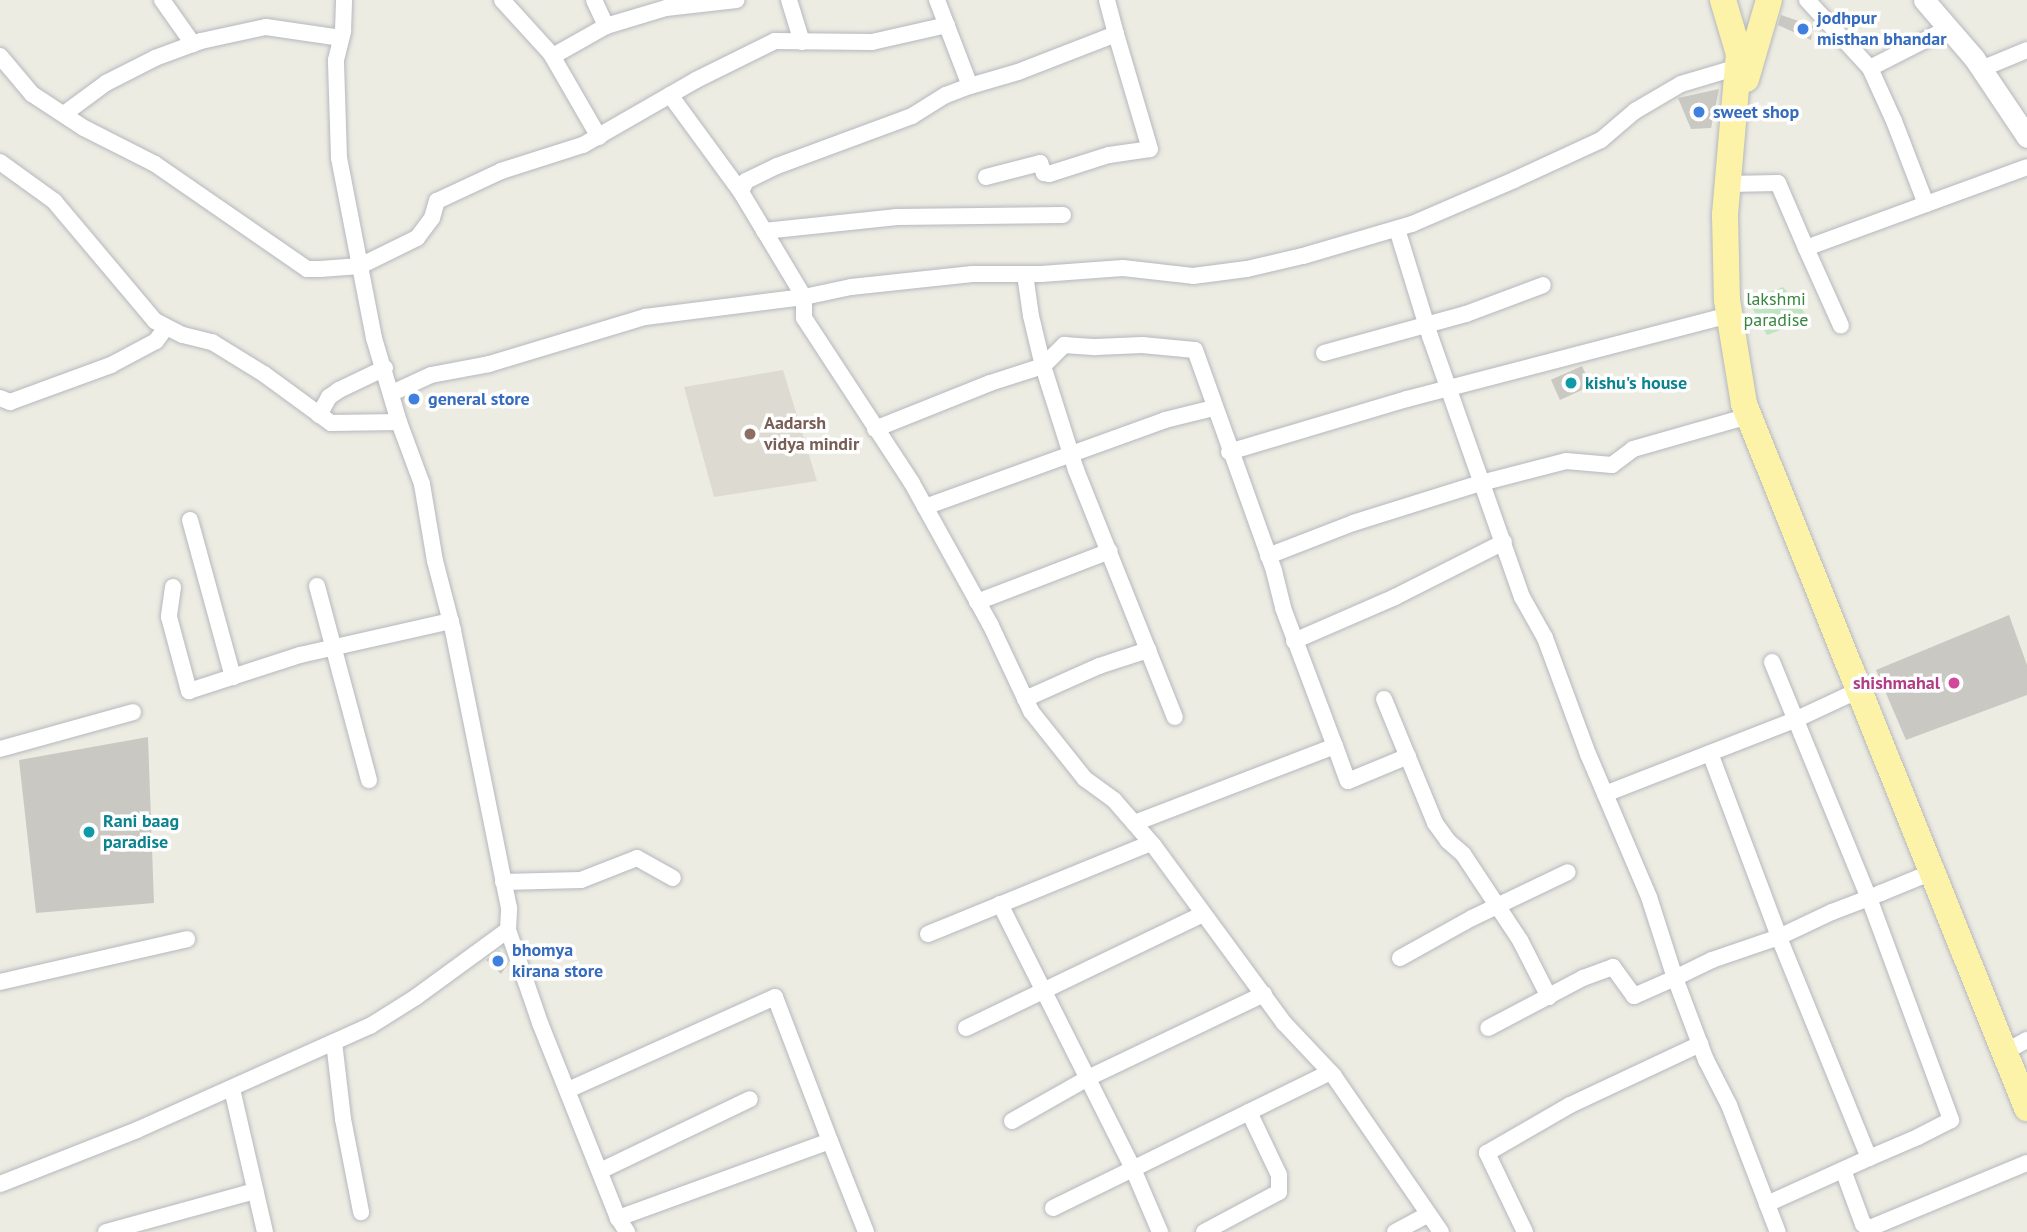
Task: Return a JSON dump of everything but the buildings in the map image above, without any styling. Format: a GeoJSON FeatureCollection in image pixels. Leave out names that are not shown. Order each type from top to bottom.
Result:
{"type":"FeatureCollection","features":[{"type":"Feature","properties":{"kind":"main road"},"geometry":{"type":"LineString","coordinates":[[1723,0],[1739,54],[1736,115],[1724,215],[1729,315],[1744,404],[1932,872],[2016,1046],[2027,1108]]}},
{"type":"Feature","properties":{"kind":"main road"},"geometry":{"type":"LineString","coordinates":[[1736,115],[1769,0]]}},
{"type":"Feature","properties":{"kind":"street"},"geometry":{"type":"LineString","coordinates":[[162,0],[193,44]]}},
{"type":"Feature","properties":{"kind":"street"},"geometry":{"type":"LineString","coordinates":[[344,0],[336,60],[336,132],[374,338],[399,422],[422,484],[435,561],[451,621],[509,908],[508,930],[540,1023],[618,1218],[627,1232]]}},
{"type":"Feature","properties":{"kind":"street"},"geometry":{"type":"LineString","coordinates":[[502,0],[551,54],[599,137]]}},
{"type":"Feature","properties":{"kind":"street"},"geometry":{"type":"LineString","coordinates":[[594,0],[606,26]]}},
{"type":"Feature","properties":{"kind":"street"},"geometry":{"type":"LineString","coordinates":[[551,54],[553,56],[606,26],[666,8],[737,0]]}},
{"type":"Feature","properties":{"kind":"street"},"geometry":{"type":"LineString","coordinates":[[789,0],[802,42]]}},
{"type":"Feature","properties":{"kind":"street"},"geometry":{"type":"LineString","coordinates":[[937,0],[970,86]]}},
{"type":"Feature","properties":{"kind":"street"},"geometry":{"type":"LineString","coordinates":[[986,177],[1040,163],[1044,173],[1049,174],[1109,155],[1150,149],[1107,0]]}},
{"type":"Feature","properties":{"kind":"street"},"geometry":{"type":"LineString","coordinates":[[1807,0],[1870,68],[1926,204]]}},
{"type":"Feature","properties":{"kind":"street"},"geometry":{"type":"LineString","coordinates":[[1924,0],[1981,69],[2027,136]]}},
{"type":"Feature","properties":{"kind":"street"},"geometry":{"type":"LineString","coordinates":[[0,56],[32,94],[112,143],[155,164],[307,269],[360,266],[417,238],[432,218],[437,201],[501,171],[556,155],[599,137],[765,44],[775,41],[872,43],[947,24]]}},
{"type":"Feature","properties":{"kind":"street"},"geometry":{"type":"LineString","coordinates":[[64,114],[106,83],[155,58],[193,44],[266,27],[341,38]]}},
{"type":"Feature","properties":{"kind":"street"},"geometry":{"type":"LineString","coordinates":[[1870,68],[1949,28]]}},
{"type":"Feature","properties":{"kind":"street"},"geometry":{"type":"LineString","coordinates":[[741,191],[746,181],[777,166],[912,117],[946,95],[1018,72],[1116,34]]}},
{"type":"Feature","properties":{"kind":"street"},"geometry":{"type":"LineString","coordinates":[[1981,69],[2027,50]]}},
{"type":"Feature","properties":{"kind":"street"},"geometry":{"type":"LineString","coordinates":[[392,393],[431,375],[515,357],[646,317],[804,298],[851,286],[910,279],[1123,268],[1193,276],[1292,259],[1397,229],[1601,140],[1635,111],[1681,84],[1738,67]]}},
{"type":"Feature","properties":{"kind":"street"},"geometry":{"type":"LineString","coordinates":[[670,95],[741,191],[804,298],[804,318],[925,507],[977,602],[1025,699],[1058,749],[1085,779],[1114,800],[1151,843],[1284,1023],[1330,1072],[1441,1232]]}},
{"type":"Feature","properties":{"kind":"street"},"geometry":{"type":"LineString","coordinates":[[0,162],[54,201],[145,313],[166,327],[212,342],[264,374],[331,423],[399,422]]}},
{"type":"Feature","properties":{"kind":"street"},"geometry":{"type":"LineString","coordinates":[[1806,248],[2027,167]]}},
{"type":"Feature","properties":{"kind":"street"},"geometry":{"type":"LineString","coordinates":[[1728,184],[1778,183],[1841,326]]}},
{"type":"Feature","properties":{"kind":"street"},"geometry":{"type":"LineString","coordinates":[[764,231],[897,217],[1063,215]]}},
{"type":"Feature","properties":{"kind":"street"},"geometry":{"type":"LineString","coordinates":[[1397,229],[1426,324],[1522,597],[1545,638],[1605,794],[1649,897],[1700,1044],[1729,1105],[1778,1232]]}},
{"type":"Feature","properties":{"kind":"street"},"geometry":{"type":"LineString","coordinates":[[1025,274],[1031,316],[1043,366],[1071,454],[1175,717]]}},
{"type":"Feature","properties":{"kind":"street"},"geometry":{"type":"LineString","coordinates":[[1324,353],[1466,314],[1543,285]]}},
{"type":"Feature","properties":{"kind":"street"},"geometry":{"type":"LineString","coordinates":[[1229,452],[1448,388],[1729,315]]}},
{"type":"Feature","properties":{"kind":"street"},"geometry":{"type":"LineString","coordinates":[[0,398],[10,402],[111,365],[156,341],[166,327]]}},
{"type":"Feature","properties":{"kind":"street"},"geometry":{"type":"LineString","coordinates":[[875,429],[990,383],[1043,366],[1063,345],[1142,345],[1195,350],[1213,408],[1268,556],[1294,641],[1348,781],[1408,756]]}},
{"type":"Feature","properties":{"kind":"street"},"geometry":{"type":"LineString","coordinates":[[319,415],[329,397],[384,368]]}},
{"type":"Feature","properties":{"kind":"street"},"geometry":{"type":"LineString","coordinates":[[925,507],[1165,421],[1213,408]]}},
{"type":"Feature","properties":{"kind":"street"},"geometry":{"type":"LineString","coordinates":[[1268,556],[1353,523],[1481,482],[1566,461],[1612,465],[1633,449],[1749,416]]}},
{"type":"Feature","properties":{"kind":"street"},"geometry":{"type":"LineString","coordinates":[[190,520],[233,677]]}},
{"type":"Feature","properties":{"kind":"street"},"geometry":{"type":"LineString","coordinates":[[1294,641],[1395,597],[1503,542]]}},
{"type":"Feature","properties":{"kind":"street"},"geometry":{"type":"LineString","coordinates":[[977,602],[1111,551]]}},
{"type":"Feature","properties":{"kind":"street"},"geometry":{"type":"LineString","coordinates":[[317,586],[369,780]]}},
{"type":"Feature","properties":{"kind":"street"},"geometry":{"type":"LineString","coordinates":[[173,587],[169,617],[189,691],[332,648],[451,621]]}},
{"type":"Feature","properties":{"kind":"street"},"geometry":{"type":"LineString","coordinates":[[1025,699],[1099,666],[1147,650]]}},
{"type":"Feature","properties":{"kind":"street"},"geometry":{"type":"LineString","coordinates":[[1767,1204],[1951,1120],[1869,898],[1772,663]]}},
{"type":"Feature","properties":{"kind":"street"},"geometry":{"type":"LineString","coordinates":[[1605,794],[1797,719],[1859,690]]}},
{"type":"Feature","properties":{"kind":"street"},"geometry":{"type":"LineString","coordinates":[[1384,699],[1435,822],[1448,841],[1463,854],[1520,940],[1549,997]]}},
{"type":"Feature","properties":{"kind":"street"},"geometry":{"type":"LineString","coordinates":[[0,749],[133,712]]}},
{"type":"Feature","properties":{"kind":"street"},"geometry":{"type":"LineString","coordinates":[[1134,823],[1335,747]]}},
{"type":"Feature","properties":{"kind":"street"},"geometry":{"type":"LineString","coordinates":[[1710,753],[1779,937],[1868,1158]]}},
{"type":"Feature","properties":{"kind":"street"},"geometry":{"type":"LineString","coordinates":[[928,934],[1151,843]]}},
{"type":"Feature","properties":{"kind":"street"},"geometry":{"type":"LineString","coordinates":[[503,882],[580,880],[638,858],[673,878]]}},
{"type":"Feature","properties":{"kind":"street"},"geometry":{"type":"LineString","coordinates":[[1400,958],[1568,872]]}},
{"type":"Feature","properties":{"kind":"street"},"geometry":{"type":"LineString","coordinates":[[1488,1028],[1583,978],[1613,967],[1633,996],[1712,960],[1779,937],[1932,872]]}},
{"type":"Feature","properties":{"kind":"street"},"geometry":{"type":"LineString","coordinates":[[1000,904],[1133,1169],[1160,1232]]}},
{"type":"Feature","properties":{"kind":"street"},"geometry":{"type":"LineString","coordinates":[[966,1028],[1203,914]]}},
{"type":"Feature","properties":{"kind":"street"},"geometry":{"type":"LineString","coordinates":[[0,1184],[232,1089],[370,1026],[416,997],[508,930]]}},
{"type":"Feature","properties":{"kind":"street"},"geometry":{"type":"LineString","coordinates":[[0,982],[187,939]]}},
{"type":"Feature","properties":{"kind":"street"},"geometry":{"type":"LineString","coordinates":[[1012,1121],[1088,1078],[1264,994]]}},
{"type":"Feature","properties":{"kind":"street"},"geometry":{"type":"LineString","coordinates":[[568,1090],[775,997],[866,1232]]}},
{"type":"Feature","properties":{"kind":"street"},"geometry":{"type":"LineString","coordinates":[[334,1042],[344,1119],[361,1212]]}},
{"type":"Feature","properties":{"kind":"street"},"geometry":{"type":"LineString","coordinates":[[1525,1232],[1487,1153],[1570,1105],[1700,1044]]}},
{"type":"Feature","properties":{"kind":"street"},"geometry":{"type":"LineString","coordinates":[[1053,1208],[1330,1072]]}},
{"type":"Feature","properties":{"kind":"street"},"geometry":{"type":"LineString","coordinates":[[232,1089],[265,1232]]}},
{"type":"Feature","properties":{"kind":"street"},"geometry":{"type":"LineString","coordinates":[[600,1171],[750,1099]]}},
{"type":"Feature","properties":{"kind":"street"},"geometry":{"type":"LineString","coordinates":[[1204,1232],[1279,1192],[1279,1175],[1250,1112]]}},
{"type":"Feature","properties":{"kind":"street"},"geometry":{"type":"LineString","coordinates":[[618,1218],[830,1141]]}},
{"type":"Feature","properties":{"kind":"street"},"geometry":{"type":"LineString","coordinates":[[1843,1170],[1863,1224],[1870,1228],[2027,1163]]}},
{"type":"Feature","properties":{"kind":"street"},"geometry":{"type":"LineString","coordinates":[[106,1232],[255,1191]]}},
{"type":"Feature","properties":{"kind":"street"},"geometry":{"type":"LineString","coordinates":[[1395,1232],[1429,1214]]}},
{"type":"Feature","properties":{"kind":"shaded area","name":"Aadarsh vidya mindir"},"geometry":{"type":"Polygon","coordinates":[[[783,370],[817,481],[714,497],[684,387],[783,370]]]}},
{"type":"Feature","properties":{"kind":"green space","name":"lakshmi paradise"},"geometry":{"type":"Polygon","coordinates":[[[1783,287],[1810,319],[1767,335],[1748,300],[1783,287]]]}},
{"type":"Feature","properties":{"kind":"place","name":"jodhpur misthan bhandar"},"geometry":{"type":"Point","coordinates":[1803,29]}},
{"type":"Feature","properties":{"kind":"place","name":"sweet shop"},"geometry":{"type":"Point","coordinates":[1699,112]}},
{"type":"Feature","properties":{"kind":"place","name":"kishu's house"},"geometry":{"type":"Point","coordinates":[1571,383]}},
{"type":"Feature","properties":{"kind":"place","name":"general store"},"geometry":{"type":"Point","coordinates":[414,399]}},
{"type":"Feature","properties":{"kind":"place","name":"Aadarsh vidya mindir"},"geometry":{"type":"Point","coordinates":[750,434]}},
{"type":"Feature","properties":{"kind":"place","name":"shishmahal"},"geometry":{"type":"Point","coordinates":[1954,683]}},
{"type":"Feature","properties":{"kind":"place","name":"Rani baag paradise"},"geometry":{"type":"Point","coordinates":[89,832]}},
{"type":"Feature","properties":{"kind":"place","name":"bhomya kirana store"},"geometry":{"type":"Point","coordinates":[498,961]}}]}
